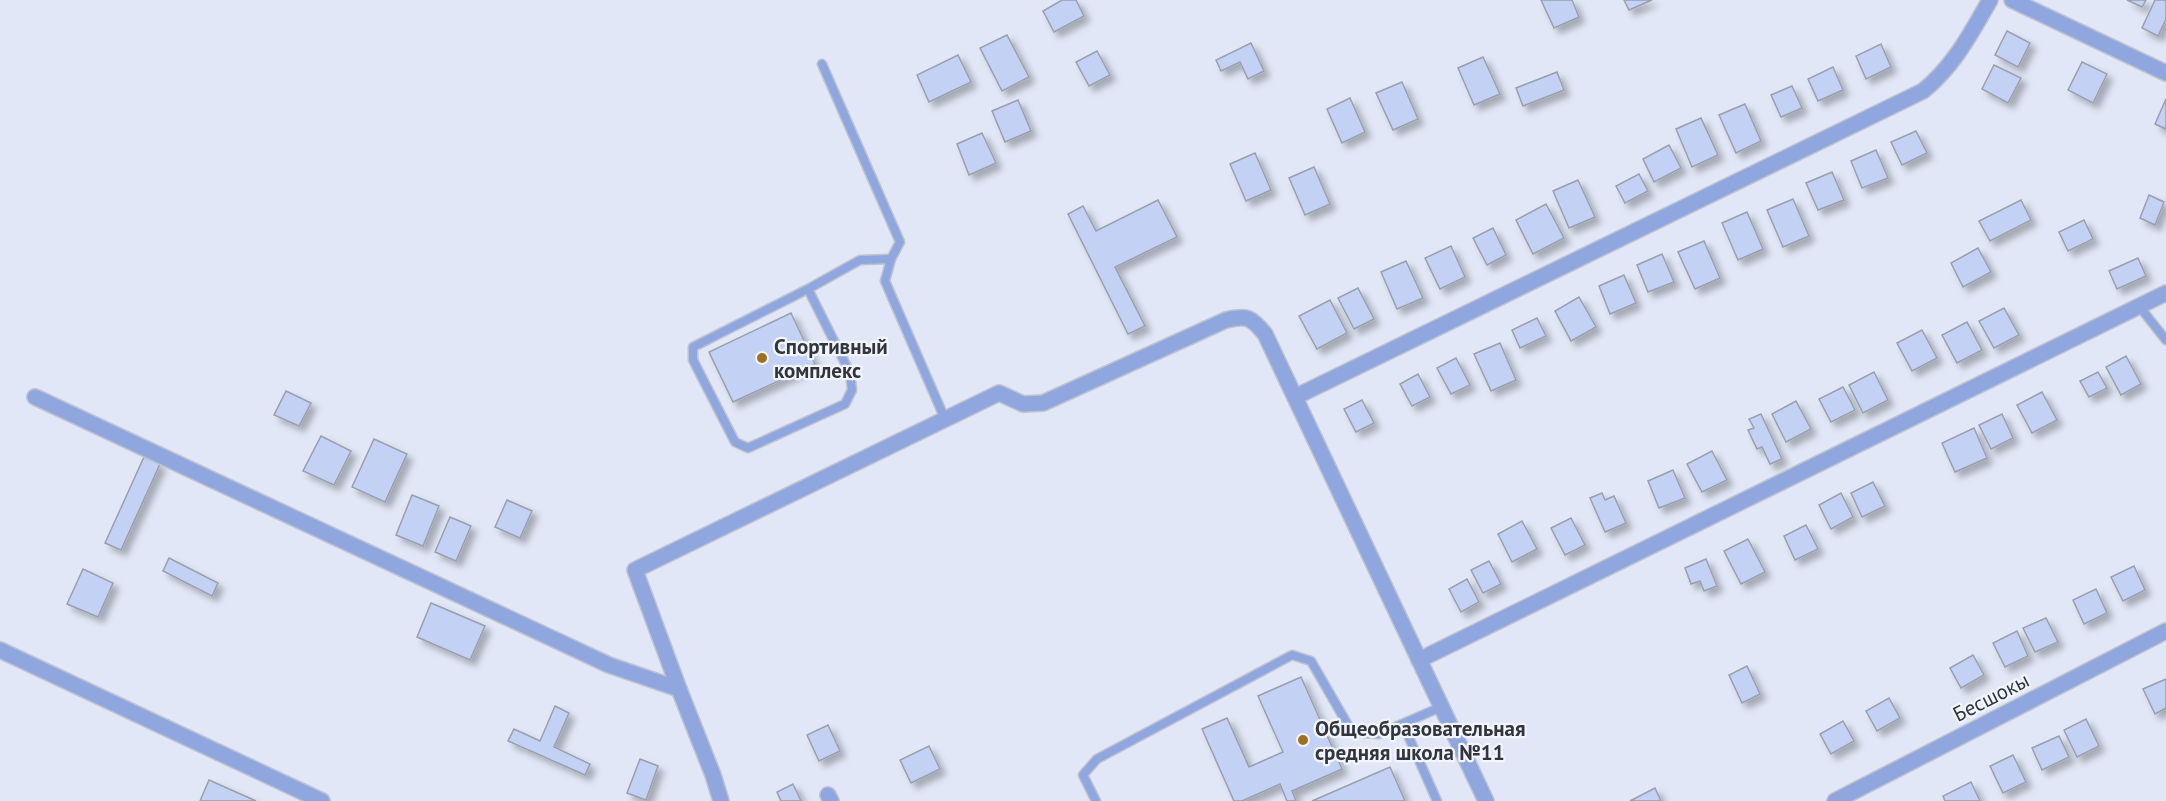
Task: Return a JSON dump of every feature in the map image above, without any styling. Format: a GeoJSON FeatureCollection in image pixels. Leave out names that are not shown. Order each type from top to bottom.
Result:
{"type":"FeatureCollection","features":[{"type":"Feature","properties":{"kind":"street"},"geometry":{"type":"LineString","coordinates":[[1295,397],[1923,91],[1940,77],[1955,59],[1990,0]]}},
{"type":"Feature","properties":{"kind":"street"},"geometry":{"type":"LineString","coordinates":[[2012,0],[2166,73]]}},
{"type":"Feature","properties":{"kind":"street"},"geometry":{"type":"LineString","coordinates":[[1419,660],[2166,293]]}},
{"type":"Feature","properties":{"kind":"street"},"geometry":{"type":"LineString","coordinates":[[721,801],[635,570],[999,393],[1023,404],[1043,403],[1226,320],[1242,316],[1254,320],[1265,333],[1486,801]]}},
{"type":"Feature","properties":{"kind":"street"},"geometry":{"type":"LineString","coordinates":[[35,397],[609,665],[679,689]]}},
{"type":"Feature","properties":{"kind":"street","name":"Бесшокы"},"geometry":{"type":"LineString","coordinates":[[1835,801],[2166,631]]}},
{"type":"Feature","properties":{"kind":"street"},"geometry":{"type":"LineString","coordinates":[[0,650],[322,801]]}},
{"type":"Feature","properties":{"kind":"lane"},"geometry":{"type":"LineString","coordinates":[[822,64],[900,242],[891,259],[885,281],[945,419]]}},
{"type":"Feature","properties":{"kind":"lane"},"geometry":{"type":"LineString","coordinates":[[808,289],[850,373],[852,390],[845,404],[748,448],[735,442],[693,360],[693,347],[860,260],[891,259]]}},
{"type":"Feature","properties":{"kind":"lane"},"geometry":{"type":"LineString","coordinates":[[2139,306],[2166,340]]}},
{"type":"Feature","properties":{"kind":"lane"},"geometry":{"type":"LineString","coordinates":[[1096,801],[1083,775],[1098,759],[1292,655],[1311,661],[1352,732],[1379,734],[1442,707]]}},
{"type":"Feature","properties":{"kind":"lane"},"geometry":{"type":"LineString","coordinates":[[1403,724],[1437,801]]}},
{"type":"Feature","properties":{"kind":"building"},"geometry":{"type":"Polygon","coordinates":[[[1062,0],[1076,0],[1084,16],[1054,32],[1043,11],[1062,0]]]}},
{"type":"Feature","properties":{"kind":"building"},"geometry":{"type":"Polygon","coordinates":[[[1541,0],[1572,0],[1579,17],[1554,28],[1541,0]]]}},
{"type":"Feature","properties":{"kind":"building"},"geometry":{"type":"Polygon","coordinates":[[[1624,0],[1652,0],[1629,10],[1624,0]]]}},
{"type":"Feature","properties":{"kind":"building"},"geometry":{"type":"Polygon","coordinates":[[[2127,0],[2146,0],[2142,7],[2127,0]]]}},
{"type":"Feature","properties":{"kind":"building"},"geometry":{"type":"Polygon","coordinates":[[[2155,0],[2166,0],[2166,19],[2158,36],[2142,28],[2155,0]]]}},
{"type":"Feature","properties":{"kind":"building"},"geometry":{"type":"Polygon","coordinates":[[[2007,31],[2030,43],[2018,67],[1995,55],[2007,31]]]}},
{"type":"Feature","properties":{"kind":"building"},"geometry":{"type":"Polygon","coordinates":[[[1007,35],[1029,77],[1002,91],[980,48],[1007,35]]]}},
{"type":"Feature","properties":{"kind":"building"},"geometry":{"type":"Polygon","coordinates":[[[1251,43],[1264,71],[1248,79],[1240,62],[1221,71],[1216,60],[1251,43]]]}},
{"type":"Feature","properties":{"kind":"building"},"geometry":{"type":"Polygon","coordinates":[[[1881,44],[1891,67],[1866,79],[1856,56],[1881,44]]]}},
{"type":"Feature","properties":{"kind":"building"},"geometry":{"type":"Polygon","coordinates":[[[1097,51],[1110,75],[1089,86],[1076,62],[1097,51]]]}},
{"type":"Feature","properties":{"kind":"building"},"geometry":{"type":"Polygon","coordinates":[[[958,55],[971,82],[929,102],[917,75],[958,55]]]}},
{"type":"Feature","properties":{"kind":"building"},"geometry":{"type":"Polygon","coordinates":[[[1483,57],[1500,94],[1474,105],[1458,68],[1483,57]]]}},
{"type":"Feature","properties":{"kind":"building"},"geometry":{"type":"Polygon","coordinates":[[[2082,62],[2107,74],[2093,103],[2068,90],[2082,62]]]}},
{"type":"Feature","properties":{"kind":"building"},"geometry":{"type":"Polygon","coordinates":[[[1994,65],[2021,78],[2008,103],[1982,89],[1994,65]]]}},
{"type":"Feature","properties":{"kind":"building"},"geometry":{"type":"Polygon","coordinates":[[[1833,67],[1843,90],[1818,101],[1808,79],[1833,67]]]}},
{"type":"Feature","properties":{"kind":"building"},"geometry":{"type":"Polygon","coordinates":[[[1557,72],[1564,90],[1523,106],[1516,88],[1557,72]]]}},
{"type":"Feature","properties":{"kind":"building"},"geometry":{"type":"Polygon","coordinates":[[[1402,82],[1418,119],[1393,130],[1376,93],[1402,82]]]}},
{"type":"Feature","properties":{"kind":"building"},"geometry":{"type":"Polygon","coordinates":[[[1792,86],[1802,108],[1781,117],[1771,95],[1792,86]]]}},
{"type":"Feature","properties":{"kind":"building"},"geometry":{"type":"Polygon","coordinates":[[[1350,98],[1365,132],[1342,143],[1327,109],[1350,98]]]}},
{"type":"Feature","properties":{"kind":"building"},"geometry":{"type":"Polygon","coordinates":[[[2166,99],[2166,129],[2155,124],[2166,99]]]}},
{"type":"Feature","properties":{"kind":"building"},"geometry":{"type":"Polygon","coordinates":[[[1018,100],[1031,131],[1005,142],[992,111],[1018,100]]]}},
{"type":"Feature","properties":{"kind":"building"},"geometry":{"type":"Polygon","coordinates":[[[1745,104],[1761,141],[1736,153],[1719,115],[1745,104]]]}},
{"type":"Feature","properties":{"kind":"building"},"geometry":{"type":"Polygon","coordinates":[[[1701,118],[1718,155],[1692,167],[1676,129],[1701,118]]]}},
{"type":"Feature","properties":{"kind":"building"},"geometry":{"type":"Polygon","coordinates":[[[1916,131],[1927,153],[1902,165],[1891,142],[1916,131]]]}},
{"type":"Feature","properties":{"kind":"building"},"geometry":{"type":"Polygon","coordinates":[[[982,133],[996,163],[969,175],[957,144],[982,133]]]}},
{"type":"Feature","properties":{"kind":"building"},"geometry":{"type":"Polygon","coordinates":[[[1669,145],[1681,168],[1654,182],[1643,159],[1669,145]]]}},
{"type":"Feature","properties":{"kind":"building"},"geometry":{"type":"Polygon","coordinates":[[[1876,150],[1888,178],[1862,188],[1851,161],[1876,150]]]}},
{"type":"Feature","properties":{"kind":"building"},"geometry":{"type":"Polygon","coordinates":[[[1255,153],[1271,190],[1246,201],[1230,164],[1255,153]]]}},
{"type":"Feature","properties":{"kind":"building"},"geometry":{"type":"Polygon","coordinates":[[[1314,167],[1330,204],[1305,215],[1289,178],[1314,167]]]}},
{"type":"Feature","properties":{"kind":"building"},"geometry":{"type":"Polygon","coordinates":[[[1832,172],[1844,200],[1818,210],[1806,183],[1832,172]]]}},
{"type":"Feature","properties":{"kind":"building"},"geometry":{"type":"Polygon","coordinates":[[[1639,174],[1648,191],[1625,203],[1616,186],[1639,174]]]}},
{"type":"Feature","properties":{"kind":"building"},"geometry":{"type":"Polygon","coordinates":[[[1578,180],[1595,217],[1569,228],[1553,191],[1578,180]]]}},
{"type":"Feature","properties":{"kind":"building"},"geometry":{"type":"Polygon","coordinates":[[[2149,195],[2164,202],[2155,225],[2140,218],[2149,195]]]}},
{"type":"Feature","properties":{"kind":"building"},"geometry":{"type":"Polygon","coordinates":[[[1793,199],[1809,236],[1783,247],[1767,210],[1793,199]]]}},
{"type":"Feature","properties":{"kind":"building"},"geometry":{"type":"Polygon","coordinates":[[[1158,200],[1177,237],[1115,267],[1145,326],[1128,334],[1068,214],[1083,206],[1096,231],[1158,200]]]}},
{"type":"Feature","properties":{"kind":"building"},"geometry":{"type":"Polygon","coordinates":[[[2021,200],[2031,220],[1990,241],[1979,221],[2021,200]]]}},
{"type":"Feature","properties":{"kind":"building"},"geometry":{"type":"Polygon","coordinates":[[[1546,204],[1564,238],[1533,254],[1516,220],[1546,204]]]}},
{"type":"Feature","properties":{"kind":"building"},"geometry":{"type":"Polygon","coordinates":[[[1747,212],[1763,249],[1738,260],[1722,223],[1747,212]]]}},
{"type":"Feature","properties":{"kind":"building"},"geometry":{"type":"Polygon","coordinates":[[[2084,220],[2093,239],[2068,251],[2059,232],[2084,220]]]}},
{"type":"Feature","properties":{"kind":"building"},"geometry":{"type":"Polygon","coordinates":[[[1493,228],[1506,255],[1487,265],[1473,238],[1493,228]]]}},
{"type":"Feature","properties":{"kind":"building"},"geometry":{"type":"Polygon","coordinates":[[[1704,241],[1720,278],[1695,289],[1678,252],[1704,241]]]}},
{"type":"Feature","properties":{"kind":"building"},"geometry":{"type":"Polygon","coordinates":[[[1451,246],[1465,277],[1440,289],[1425,258],[1451,246]]]}},
{"type":"Feature","properties":{"kind":"building"},"geometry":{"type":"Polygon","coordinates":[[[1978,248],[1991,272],[1963,287],[1951,263],[1978,248]]]}},
{"type":"Feature","properties":{"kind":"building"},"geometry":{"type":"Polygon","coordinates":[[[1662,254],[1674,282],[1648,292],[1637,265],[1662,254]]]}},
{"type":"Feature","properties":{"kind":"building"},"geometry":{"type":"Polygon","coordinates":[[[2138,258],[2146,276],[2117,289],[2109,271],[2138,258]]]}},
{"type":"Feature","properties":{"kind":"building"},"geometry":{"type":"Polygon","coordinates":[[[1406,261],[1423,298],[1397,309],[1381,272],[1406,261]]]}},
{"type":"Feature","properties":{"kind":"building"},"geometry":{"type":"Polygon","coordinates":[[[1624,275],[1636,303],[1610,314],[1599,286],[1624,275]]]}},
{"type":"Feature","properties":{"kind":"building"},"geometry":{"type":"Polygon","coordinates":[[[1358,288],[1374,319],[1354,329],[1338,298],[1358,288]]]}},
{"type":"Feature","properties":{"kind":"building"},"geometry":{"type":"Polygon","coordinates":[[[1579,297],[1596,327],[1571,341],[1555,311],[1579,297]]]}},
{"type":"Feature","properties":{"kind":"building"},"geometry":{"type":"Polygon","coordinates":[[[1330,300],[1347,333],[1317,349],[1299,316],[1330,300]]]}},
{"type":"Feature","properties":{"kind":"building"},"geometry":{"type":"Polygon","coordinates":[[[2004,308],[2019,335],[1994,348],[1979,321],[2004,308]]]}},
{"type":"Feature","properties":{"kind":"building","name":"Спортивный комплекс"},"geometry":{"type":"Polygon","coordinates":[[[791,313],[815,364],[733,402],[709,352],[791,313]]]}},
{"type":"Feature","properties":{"kind":"building"},"geometry":{"type":"Polygon","coordinates":[[[1537,318],[1546,336],[1520,348],[1512,330],[1537,318]]]}},
{"type":"Feature","properties":{"kind":"building"},"geometry":{"type":"Polygon","coordinates":[[[1967,322],[1982,350],[1957,363],[1942,335],[1967,322]]]}},
{"type":"Feature","properties":{"kind":"building"},"geometry":{"type":"Polygon","coordinates":[[[1922,330],[1937,358],[1912,371],[1897,343],[1922,330]]]}},
{"type":"Feature","properties":{"kind":"building"},"geometry":{"type":"Polygon","coordinates":[[[1500,343],[1516,380],[1491,391],[1474,354],[1500,343]]]}},
{"type":"Feature","properties":{"kind":"building"},"geometry":{"type":"Polygon","coordinates":[[[2126,356],[2141,384],[2121,395],[2106,367],[2126,356]]]}},
{"type":"Feature","properties":{"kind":"building"},"geometry":{"type":"Polygon","coordinates":[[[1456,358],[1470,385],[1451,394],[1437,368],[1456,358]]]}},
{"type":"Feature","properties":{"kind":"building"},"geometry":{"type":"Polygon","coordinates":[[[1874,372],[1888,400],[1863,413],[1849,385],[1874,372]]]}},
{"type":"Feature","properties":{"kind":"building"},"geometry":{"type":"Polygon","coordinates":[[[2098,372],[2107,388],[2089,397],[2080,381],[2098,372]]]}},
{"type":"Feature","properties":{"kind":"building"},"geometry":{"type":"Polygon","coordinates":[[[1418,374],[1430,397],[1412,406],[1400,384],[1418,374]]]}},
{"type":"Feature","properties":{"kind":"building"},"geometry":{"type":"Polygon","coordinates":[[[1843,387],[1855,410],[1831,422],[1819,399],[1843,387]]]}},
{"type":"Feature","properties":{"kind":"building"},"geometry":{"type":"Polygon","coordinates":[[[286,391],[311,403],[299,426],[274,415],[286,391]]]}},
{"type":"Feature","properties":{"kind":"building"},"geometry":{"type":"Polygon","coordinates":[[[2042,392],[2057,420],[2032,433],[2017,405],[2042,392]]]}},
{"type":"Feature","properties":{"kind":"building"},"geometry":{"type":"Polygon","coordinates":[[[1362,400],[1374,423],[1356,432],[1344,409],[1362,400]]]}},
{"type":"Feature","properties":{"kind":"building"},"geometry":{"type":"Polygon","coordinates":[[[1796,401],[1811,429],[1786,442],[1772,414],[1796,401]]]}},
{"type":"Feature","properties":{"kind":"building"},"geometry":{"type":"Polygon","coordinates":[[[1761,414],[1782,459],[1770,464],[1762,447],[1757,449],[1748,430],[1754,428],[1749,419],[1761,414]]]}},
{"type":"Feature","properties":{"kind":"building"},"geometry":{"type":"Polygon","coordinates":[[[2002,414],[2013,438],[1991,449],[1979,425],[2002,414]]]}},
{"type":"Feature","properties":{"kind":"building"},"geometry":{"type":"Polygon","coordinates":[[[1974,428],[1987,458],[1955,472],[1942,443],[1974,428]]]}},
{"type":"Feature","properties":{"kind":"building"},"geometry":{"type":"Polygon","coordinates":[[[321,436],[351,451],[334,485],[303,471],[321,436]]]}},
{"type":"Feature","properties":{"kind":"building"},"geometry":{"type":"Polygon","coordinates":[[[374,439],[407,454],[385,502],[352,487],[374,439]]]}},
{"type":"Feature","properties":{"kind":"building"},"geometry":{"type":"Polygon","coordinates":[[[1712,451],[1727,480],[1702,492],[1687,464],[1712,451]]]}},
{"type":"Feature","properties":{"kind":"building"},"geometry":{"type":"Polygon","coordinates":[[[144,457],[160,464],[121,550],[105,543],[144,457]]]}},
{"type":"Feature","properties":{"kind":"building"},"geometry":{"type":"Polygon","coordinates":[[[1673,470],[1685,498],[1659,508],[1648,481],[1673,470]]]}},
{"type":"Feature","properties":{"kind":"building"},"geometry":{"type":"Polygon","coordinates":[[[1873,482],[1885,506],[1862,517],[1851,493],[1873,482]]]}},
{"type":"Feature","properties":{"kind":"building"},"geometry":{"type":"Polygon","coordinates":[[[1602,493],[1605,500],[1614,496],[1626,523],[1605,532],[1590,498],[1602,493]]]}},
{"type":"Feature","properties":{"kind":"building"},"geometry":{"type":"Polygon","coordinates":[[[1841,493],[1853,517],[1831,529],[1819,505],[1841,493]]]}},
{"type":"Feature","properties":{"kind":"building"},"geometry":{"type":"Polygon","coordinates":[[[412,495],[439,506],[423,546],[396,535],[412,495]]]}},
{"type":"Feature","properties":{"kind":"building"},"geometry":{"type":"Polygon","coordinates":[[[507,500],[532,511],[520,538],[495,527],[507,500]]]}},
{"type":"Feature","properties":{"kind":"building"},"geometry":{"type":"Polygon","coordinates":[[[450,517],[471,526],[456,561],[435,552],[450,517]]]}},
{"type":"Feature","properties":{"kind":"building"},"geometry":{"type":"Polygon","coordinates":[[[1571,518],[1585,545],[1565,555],[1551,528],[1571,518]]]}},
{"type":"Feature","properties":{"kind":"building"},"geometry":{"type":"Polygon","coordinates":[[[1522,521],[1537,549],[1512,562],[1498,534],[1522,521]]]}},
{"type":"Feature","properties":{"kind":"building"},"geometry":{"type":"Polygon","coordinates":[[[1806,525],[1818,549],[1795,560],[1784,536],[1806,525]]]}},
{"type":"Feature","properties":{"kind":"building"},"geometry":{"type":"Polygon","coordinates":[[[1748,539],[1765,572],[1741,584],[1724,551],[1748,539]]]}},
{"type":"Feature","properties":{"kind":"building"},"geometry":{"type":"Polygon","coordinates":[[[169,558],[218,583],[212,596],[163,571],[169,558]]]}},
{"type":"Feature","properties":{"kind":"building"},"geometry":{"type":"Polygon","coordinates":[[[1706,559],[1717,586],[1704,591],[1700,581],[1691,584],[1685,568],[1706,559]]]}},
{"type":"Feature","properties":{"kind":"building"},"geometry":{"type":"Polygon","coordinates":[[[1489,561],[1501,584],[1483,593],[1471,570],[1489,561]]]}},
{"type":"Feature","properties":{"kind":"building"},"geometry":{"type":"Polygon","coordinates":[[[2134,566],[2145,590],[2123,601],[2111,577],[2134,566]]]}},
{"type":"Feature","properties":{"kind":"building"},"geometry":{"type":"Polygon","coordinates":[[[83,569],[113,583],[98,617],[67,604],[83,569]]]}},
{"type":"Feature","properties":{"kind":"building"},"geometry":{"type":"Polygon","coordinates":[[[1467,579],[1479,602],[1461,612],[1449,589],[1467,579]]]}},
{"type":"Feature","properties":{"kind":"building"},"geometry":{"type":"Polygon","coordinates":[[[2096,589],[2107,613],[2084,624],[2073,600],[2096,589]]]}},
{"type":"Feature","properties":{"kind":"building"},"geometry":{"type":"Polygon","coordinates":[[[431,603],[485,626],[470,660],[417,637],[431,603]]]}},
{"type":"Feature","properties":{"kind":"building"},"geometry":{"type":"Polygon","coordinates":[[[2046,618],[2058,642],[2035,652],[2023,628],[2046,618]]]}},
{"type":"Feature","properties":{"kind":"building"},"geometry":{"type":"Polygon","coordinates":[[[2017,631],[2028,656],[2005,667],[1993,643],[2017,631]]]}},
{"type":"Feature","properties":{"kind":"building"},"geometry":{"type":"Polygon","coordinates":[[[1973,655],[1984,675],[1961,688],[1950,668],[1973,655]]]}},
{"type":"Feature","properties":{"kind":"building"},"geometry":{"type":"Polygon","coordinates":[[[1747,666],[1760,694],[1742,703],[1729,675],[1747,666]]]}},
{"type":"Feature","properties":{"kind":"building","name":"Общеобразовательная средняя школа №11"},"geometry":{"type":"Polygon","coordinates":[[[1301,677],[1342,769],[1292,791],[1296,801],[1287,801],[1280,784],[1242,801],[1234,801],[1202,729],[1227,718],[1249,767],[1283,752],[1258,696],[1301,677]]]}},
{"type":"Feature","properties":{"kind":"building"},"geometry":{"type":"Polygon","coordinates":[[[2166,679],[2166,708],[2155,714],[2143,689],[2166,679]]]}},
{"type":"Feature","properties":{"kind":"building"},"geometry":{"type":"Polygon","coordinates":[[[1889,698],[1900,718],[1877,731],[1866,711],[1889,698]]]}},
{"type":"Feature","properties":{"kind":"building"},"geometry":{"type":"Polygon","coordinates":[[[555,706],[569,713],[554,747],[590,764],[585,775],[508,741],[514,729],[540,741],[555,706]]]}},
{"type":"Feature","properties":{"kind":"building"},"geometry":{"type":"Polygon","coordinates":[[[2086,719],[2099,746],[2077,757],[2064,730],[2086,719]]]}},
{"type":"Feature","properties":{"kind":"building"},"geometry":{"type":"Polygon","coordinates":[[[1843,721],[1854,741],[1831,754],[1820,734],[1843,721]]]}},
{"type":"Feature","properties":{"kind":"building"},"geometry":{"type":"Polygon","coordinates":[[[828,725],[840,751],[819,761],[807,735],[828,725]]]}},
{"type":"Feature","properties":{"kind":"building"},"geometry":{"type":"Polygon","coordinates":[[[2059,736],[2069,757],[2042,770],[2032,748],[2059,736]]]}},
{"type":"Feature","properties":{"kind":"building"},"geometry":{"type":"Polygon","coordinates":[[[929,746],[940,769],[911,783],[900,760],[929,746]]]}},
{"type":"Feature","properties":{"kind":"building"},"geometry":{"type":"Polygon","coordinates":[[[2013,755],[2026,782],[2003,793],[1990,766],[2013,755]]]}},
{"type":"Feature","properties":{"kind":"building"},"geometry":{"type":"Polygon","coordinates":[[[640,759],[658,766],[646,800],[627,793],[640,759]]]}},
{"type":"Feature","properties":{"kind":"building","name":"Общеобразовательная средняя школа №11"},"geometry":{"type":"Polygon","coordinates":[[[1390,767],[1405,801],[1312,801],[1390,767]]]}},
{"type":"Feature","properties":{"kind":"building"},"geometry":{"type":"Polygon","coordinates":[[[209,780],[256,801],[200,801],[209,780]]]}},
{"type":"Feature","properties":{"kind":"building"},"geometry":{"type":"Polygon","coordinates":[[[1971,782],[1980,801],[1945,801],[1943,796],[1971,782]]]}},
{"type":"Feature","properties":{"kind":"building"},"geometry":{"type":"Polygon","coordinates":[[[793,784],[801,801],[781,801],[777,792],[793,784]]]}},
{"type":"Feature","properties":{"kind":"building"},"geometry":{"type":"Polygon","coordinates":[[[1655,788],[1661,801],[1630,801],[1655,788]]]}},
{"type":"Feature","properties":{"kind":"place","name":"Спортивный комплекс"},"geometry":{"type":"Point","coordinates":[762,358]}},
{"type":"Feature","properties":{"kind":"place","name":"Общеобразовательная средняя школа №11"},"geometry":{"type":"Point","coordinates":[1303,740]}}]}
